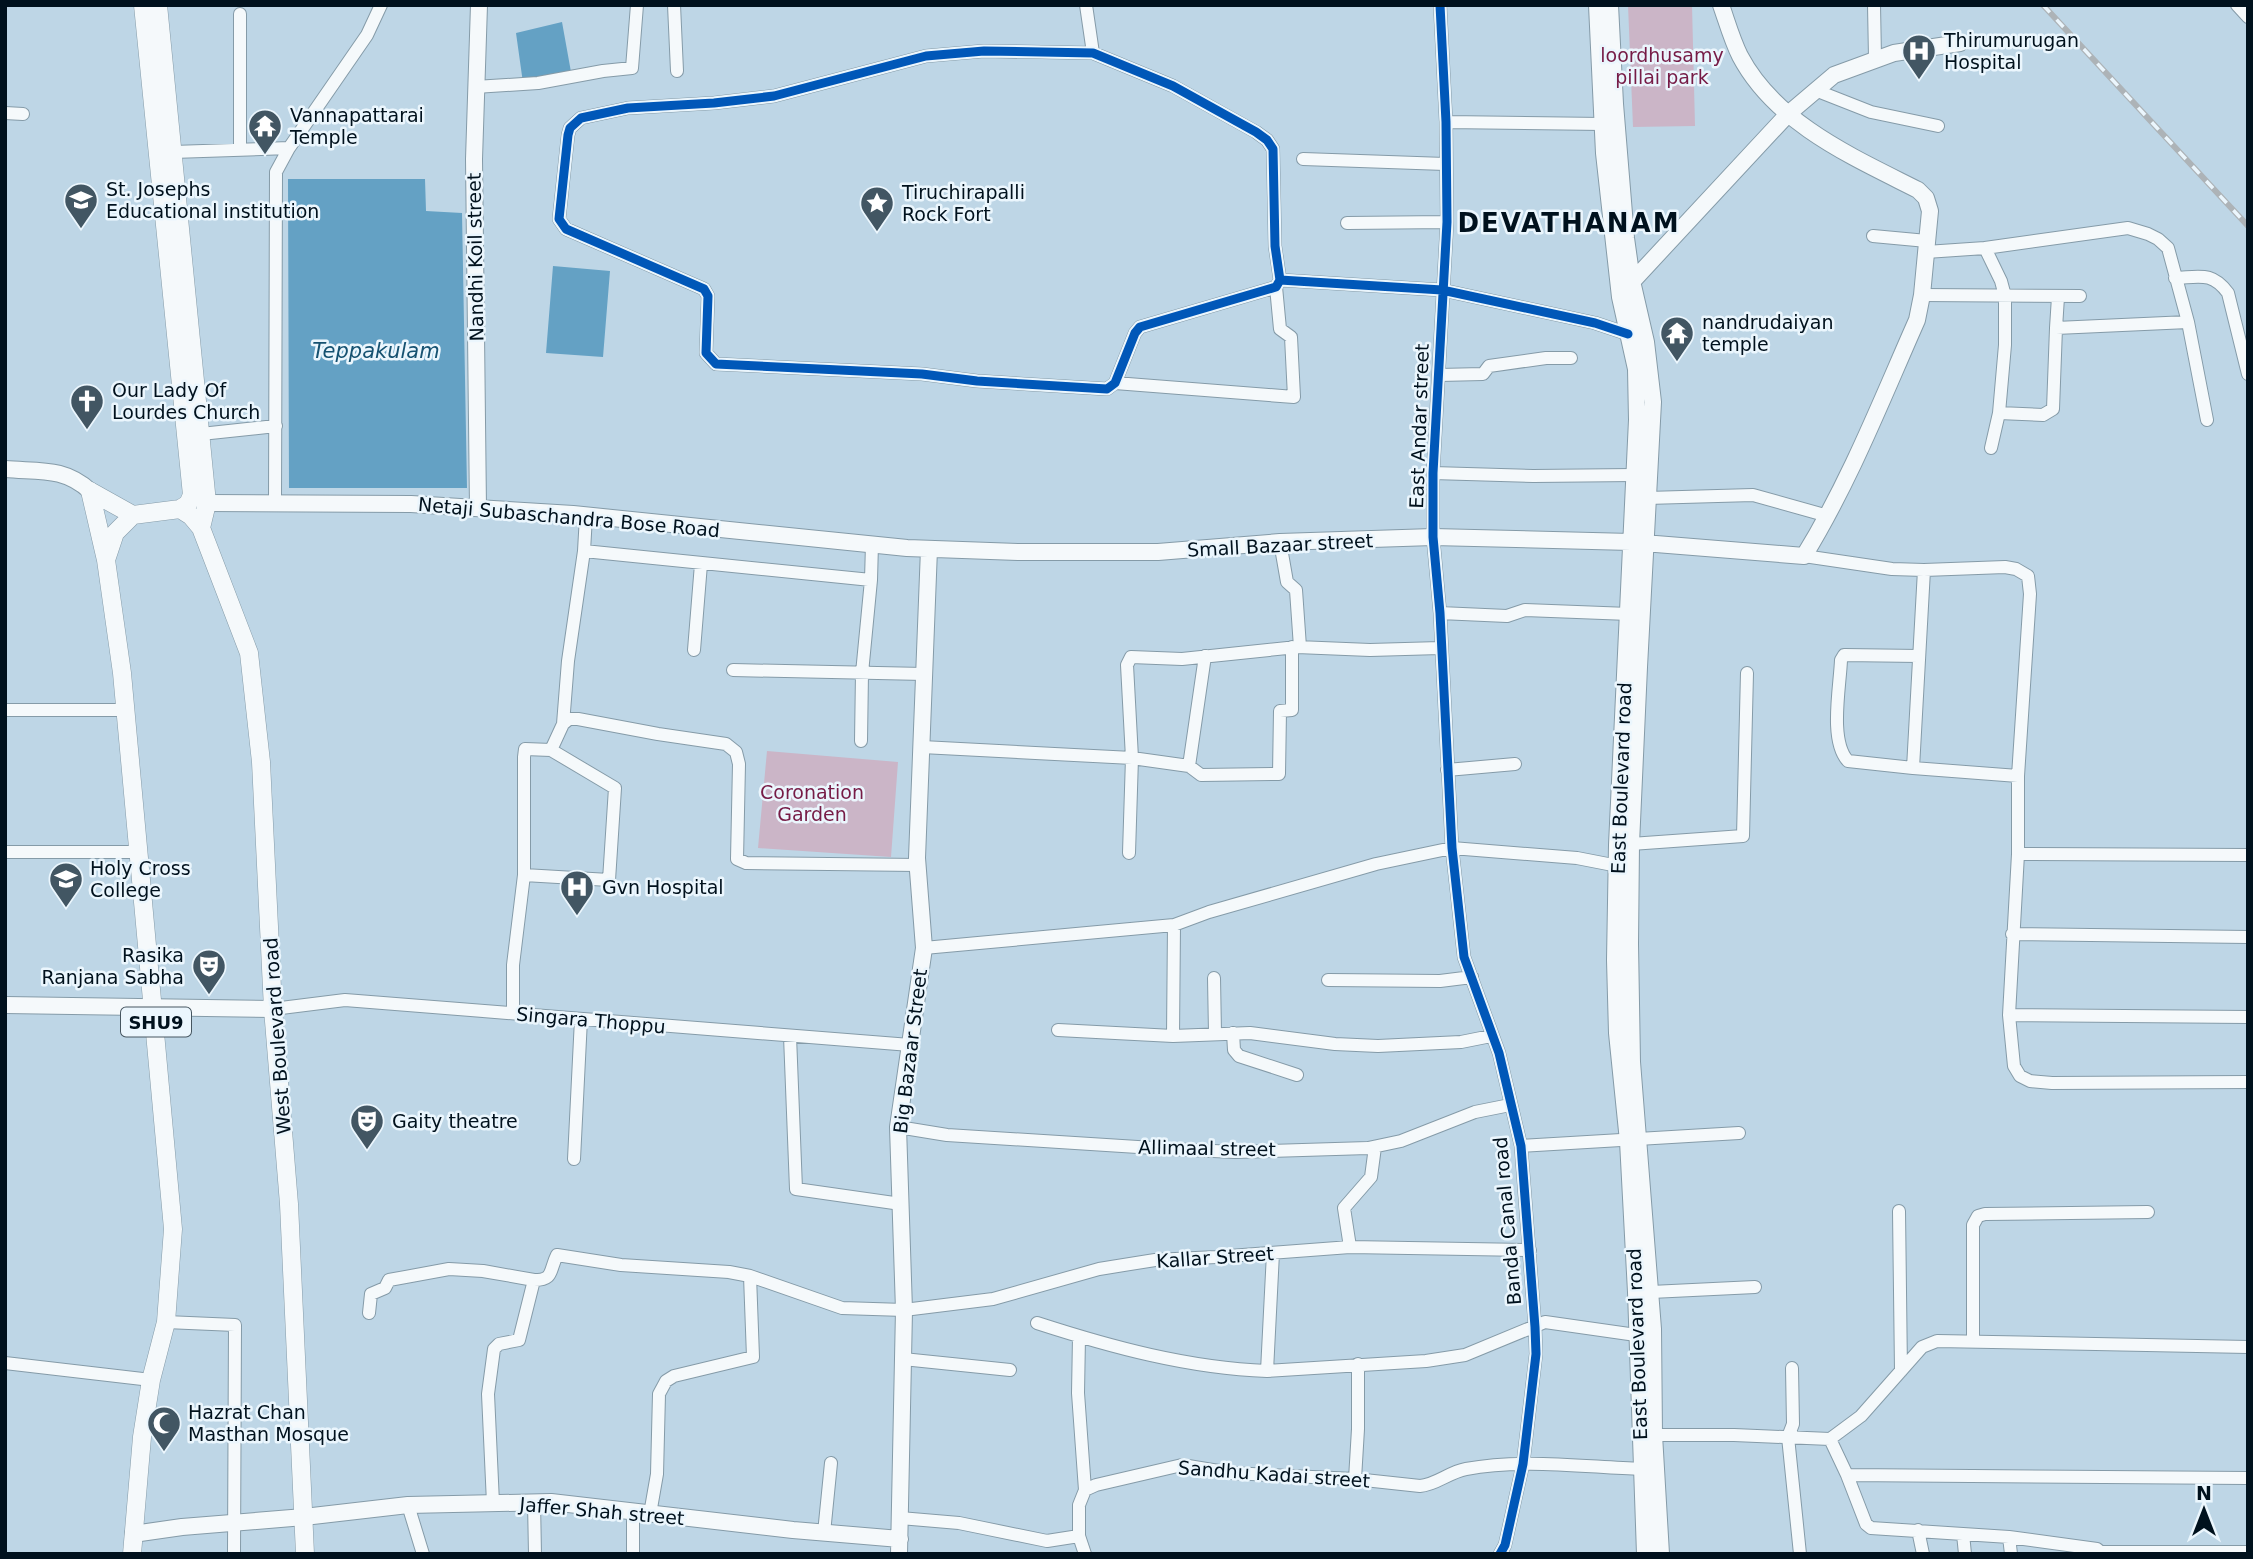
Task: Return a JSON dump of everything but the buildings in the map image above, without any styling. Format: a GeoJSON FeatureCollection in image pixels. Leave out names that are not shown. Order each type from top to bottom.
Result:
{"type":"FeatureCollection","features":[{"type":"Feature","properties":{"kind":"main road"},"geometry":{"type":"LineString","coordinates":[[5,470],[64,474],[75,478],[90,491],[133,515],[180,509],[188,504],[192,495],[143,5]]}},
{"type":"Feature","properties":{"kind":"main road"},"geometry":{"type":"LineString","coordinates":[[158,5],[207,503],[201,528]]}},
{"type":"Feature","properties":{"kind":"main road","name":"Nandhi Koil street"},"geometry":{"type":"LineString","coordinates":[[478,508],[475,87],[479,5]]}},
{"type":"Feature","properties":{"kind":"main road","name":"East Boulevard road"},"geometry":{"type":"LineString","coordinates":[[1597,5],[1606,178],[1620,297],[1636,369],[1634,475],[1638,543],[1629,614],[1617,845],[1615,952],[1617,1033],[1634,1140],[1636,1335],[1645,1554]]}},
{"type":"Feature","properties":{"kind":"main road"},"geometry":{"type":"LineString","coordinates":[[1610,5],[1626,238],[1632,281],[1646,342],[1653,402],[1647,498],[1638,543],[1630,944],[1634,1140],[1651,1292],[1654,1435],[1661,1554]]}},
{"type":"Feature","properties":{"kind":"main road"},"geometry":{"type":"LineString","coordinates":[[1721,5],[1735,46],[1746,65],[1788,114],[1847,155],[1921,191],[1929,204],[1922,295],[1917,320],[1855,461],[1828,516],[1804,556]]}},
{"type":"Feature","properties":{"kind":"main road"},"geometry":{"type":"LineString","coordinates":[[1620,297],[1788,114],[1815,90],[1841,71],[1875,58],[1960,43]]}},
{"type":"Feature","properties":{"kind":"main road","name":"SHU9"},"geometry":{"type":"LineString","coordinates":[[90,491],[106,560],[126,710],[173,1229],[166,1322],[151,1380],[142,1437],[132,1554]]}},
{"type":"Feature","properties":{"kind":"main road","name":"Netaji Subaschandra Bose Road"},"geometry":{"type":"LineString","coordinates":[[207,503],[411,504],[478,508],[929,549]]}},
{"type":"Feature","properties":{"kind":"main road"},"geometry":{"type":"LineString","coordinates":[[180,509],[191,516],[201,528]]}},
{"type":"Feature","properties":{"kind":"main road"},"geometry":{"type":"LineString","coordinates":[[106,560],[115,533],[133,515]]}},
{"type":"Feature","properties":{"kind":"main road","name":"West Boulevard road"},"geometry":{"type":"LineString","coordinates":[[201,528],[249,653],[261,762],[273,1009],[289,1204],[305,1554]]}},
{"type":"Feature","properties":{"kind":"main road","name":"Small Bazaar street"},"geometry":{"type":"LineString","coordinates":[[929,549],[1158,552],[1280,542],[1433,537],[1638,543],[1804,556]]}},
{"type":"Feature","properties":{"kind":"main road","name":"Big Bazaar Street"},"geometry":{"type":"LineString","coordinates":[[900,1547],[904,1310],[898,1127],[924,948],[918,865],[929,549]]}},
{"type":"Feature","properties":{"kind":"main road"},"geometry":{"type":"LineString","coordinates":[[5,1005],[273,1009]]}},
{"type":"Feature","properties":{"kind":"main road","name":"Jaffer Shah street"},"geometry":{"type":"LineString","coordinates":[[133,1534],[408,1505],[534,1502],[824,1533],[900,1547]]}},
{"type":"Feature","properties":{"kind":"street"},"geometry":{"type":"LineString","coordinates":[[275,502],[276,172],[289,148],[366,35],[381,5]]}},
{"type":"Feature","properties":{"kind":"street"},"geometry":{"type":"LineString","coordinates":[[475,87],[538,83],[632,68],[637,5]]}},
{"type":"Feature","properties":{"kind":"street"},"geometry":{"type":"LineString","coordinates":[[674,5],[677,71]]}},
{"type":"Feature","properties":{"kind":"street"},"geometry":{"type":"LineString","coordinates":[[1086,5],[1093,52]]}},
{"type":"Feature","properties":{"kind":"street","name":"East Andar street"},"geometry":{"type":"LineString","coordinates":[[1440,5],[1446,122],[1447,222],[1433,473],[1433,537],[1440,613],[1452,848]]}},
{"type":"Feature","properties":{"kind":"street"},"geometry":{"type":"LineString","coordinates":[[1874,5],[1875,58]]}},
{"type":"Feature","properties":{"kind":"street"},"geometry":{"type":"LineString","coordinates":[[240,14],[240,150]]}},
{"type":"Feature","properties":{"kind":"street"},"geometry":{"type":"LineString","coordinates":[[1115,383],[1294,397],[1291,337],[1280,329],[1278,284],[1275,246],[1273,149],[1267,140],[1256,132],[1173,86],[1093,52],[984,51],[926,56],[774,96],[628,108],[581,118],[570,128],[559,220],[566,229],[704,289],[708,296],[706,352],[714,363],[922,374],[977,381],[1107,389],[1115,383],[1135,333],[1140,327],[1278,284],[1443,290],[1595,323],[1628,334]]}},
{"type":"Feature","properties":{"kind":"street"},"geometry":{"type":"LineString","coordinates":[[1815,90],[1871,112],[1938,127]]}},
{"type":"Feature","properties":{"kind":"street"},"geometry":{"type":"LineString","coordinates":[[5,113],[23,114]]}},
{"type":"Feature","properties":{"kind":"street"},"geometry":{"type":"LineString","coordinates":[[1446,122],[1603,124]]}},
{"type":"Feature","properties":{"kind":"street"},"geometry":{"type":"LineString","coordinates":[[173,152],[289,148]]}},
{"type":"Feature","properties":{"kind":"street"},"geometry":{"type":"LineString","coordinates":[[1303,159],[1445,164]]}},
{"type":"Feature","properties":{"kind":"street"},"geometry":{"type":"LineString","coordinates":[[1347,223],[1447,222]]}},
{"type":"Feature","properties":{"kind":"street"},"geometry":{"type":"LineString","coordinates":[[1873,236],[1927,246],[1985,248],[2127,228],[2158,239],[2168,248],[2188,322],[2207,420]]}},
{"type":"Feature","properties":{"kind":"street"},"geometry":{"type":"LineString","coordinates":[[1985,248],[2005,296],[2005,345],[1999,413],[1992,448]]}},
{"type":"Feature","properties":{"kind":"street"},"geometry":{"type":"LineString","coordinates":[[2175,278],[2204,276],[2220,282],[2228,293],[2248,374]]}},
{"type":"Feature","properties":{"kind":"street"},"geometry":{"type":"LineString","coordinates":[[1922,295],[2080,296]]}},
{"type":"Feature","properties":{"kind":"street"},"geometry":{"type":"LineString","coordinates":[[1999,413],[2043,415],[2053,409],[2058,297]]}},
{"type":"Feature","properties":{"kind":"street"},"geometry":{"type":"LineString","coordinates":[[2056,328],[2188,322]]}},
{"type":"Feature","properties":{"kind":"street"},"geometry":{"type":"LineString","coordinates":[[1439,375],[1483,374],[1489,366],[1546,358],[1570,358]]}},
{"type":"Feature","properties":{"kind":"street"},"geometry":{"type":"LineString","coordinates":[[201,433],[276,426]]}},
{"type":"Feature","properties":{"kind":"street"},"geometry":{"type":"LineString","coordinates":[[1433,473],[1634,475]]}},
{"type":"Feature","properties":{"kind":"street"},"geometry":{"type":"LineString","coordinates":[[1647,498],[1688,495],[1756,496],[1828,516]]}},
{"type":"Feature","properties":{"kind":"street"},"geometry":{"type":"LineString","coordinates":[[551,750],[563,724],[586,516]]}},
{"type":"Feature","properties":{"kind":"street"},"geometry":{"type":"LineString","coordinates":[[922,747],[1132,758],[1189,766],[1201,775],[1279,774],[1280,711],[1292,710],[1296,647],[1296,590],[1287,582],[1280,542]]}},
{"type":"Feature","properties":{"kind":"street"},"geometry":{"type":"LineString","coordinates":[[860,741],[862,673],[872,544]]}},
{"type":"Feature","properties":{"kind":"street"},"geometry":{"type":"LineString","coordinates":[[584,551],[871,580]]}},
{"type":"Feature","properties":{"kind":"street"},"geometry":{"type":"LineString","coordinates":[[1804,556],[1892,569],[2005,567],[2016,569],[2028,576],[2030,594],[2018,776],[2018,854],[2009,1015],[2014,1066],[2020,1076],[2030,1081],[2052,1083],[2248,1082]]}},
{"type":"Feature","properties":{"kind":"street"},"geometry":{"type":"LineString","coordinates":[[694,650],[701,564]]}},
{"type":"Feature","properties":{"kind":"street"},"geometry":{"type":"LineString","coordinates":[[1913,768],[1924,570]]}},
{"type":"Feature","properties":{"kind":"street"},"geometry":{"type":"LineString","coordinates":[[1440,613],[1507,616],[1525,610],[1629,614]]}},
{"type":"Feature","properties":{"kind":"street"},"geometry":{"type":"LineString","coordinates":[[1129,853],[1132,758],[1129,659],[1135,656],[1182,659],[1296,647],[1370,650],[1440,648]]}},
{"type":"Feature","properties":{"kind":"street"},"geometry":{"type":"LineString","coordinates":[[1919,656],[1844,655],[1841,660],[1837,737],[1842,755],[1848,761],[2018,776]]}},
{"type":"Feature","properties":{"kind":"street"},"geometry":{"type":"LineString","coordinates":[[1189,766],[1205,656]]}},
{"type":"Feature","properties":{"kind":"street"},"geometry":{"type":"LineString","coordinates":[[733,670],[925,674]]}},
{"type":"Feature","properties":{"kind":"street"},"geometry":{"type":"LineString","coordinates":[[1631,844],[1742,836],[1747,673]]}},
{"type":"Feature","properties":{"kind":"street"},"geometry":{"type":"LineString","coordinates":[[5,710],[126,710]]}},
{"type":"Feature","properties":{"kind":"street"},"geometry":{"type":"LineString","coordinates":[[563,724],[569,719],[578,719],[726,744],[736,752],[739,764],[737,859],[746,863],[918,865]]}},
{"type":"Feature","properties":{"kind":"street"},"geometry":{"type":"LineString","coordinates":[[513,1013],[513,965],[524,875],[524,757],[526,749],[551,750],[615,788],[609,880],[524,875]]}},
{"type":"Feature","properties":{"kind":"street"},"geometry":{"type":"LineString","coordinates":[[1447,770],[1515,764]]}},
{"type":"Feature","properties":{"kind":"street"},"geometry":{"type":"LineString","coordinates":[[924,948],[1174,925],[1209,912],[1376,864],[1452,848],[1577,858],[1618,866]]}},
{"type":"Feature","properties":{"kind":"street","name":"Banda Canal road"},"geometry":{"type":"LineString","coordinates":[[1452,848],[1464,957],[1499,1053],[1521,1146],[1530,1250],[1536,1354],[1523,1464],[1505,1545],[1500,1554]]}},
{"type":"Feature","properties":{"kind":"street"},"geometry":{"type":"LineString","coordinates":[[5,852],[139,852]]}},
{"type":"Feature","properties":{"kind":"street"},"geometry":{"type":"LineString","coordinates":[[2018,854],[2248,855]]}},
{"type":"Feature","properties":{"kind":"street"},"geometry":{"type":"LineString","coordinates":[[1173,1036],[1174,925]]}},
{"type":"Feature","properties":{"kind":"street"},"geometry":{"type":"LineString","coordinates":[[2012,934],[2248,937]]}},
{"type":"Feature","properties":{"kind":"street"},"geometry":{"type":"LineString","coordinates":[[1328,979],[1440,981],[1472,977]]}},
{"type":"Feature","properties":{"kind":"street"},"geometry":{"type":"LineString","coordinates":[[1214,978],[1215,1032]]}},
{"type":"Feature","properties":{"kind":"street","name":"Singara Thoppu"},"geometry":{"type":"LineString","coordinates":[[273,1009],[345,1000],[910,1045]]}},
{"type":"Feature","properties":{"kind":"street"},"geometry":{"type":"LineString","coordinates":[[2009,1015],[2248,1017]]}},
{"type":"Feature","properties":{"kind":"street"},"geometry":{"type":"LineString","coordinates":[[574,1159],[581,1019]]}},
{"type":"Feature","properties":{"kind":"street"},"geometry":{"type":"LineString","coordinates":[[1058,1030],[1173,1036],[1215,1032],[1250,1033],[1335,1044],[1378,1046],[1461,1042],[1491,1035]]}},
{"type":"Feature","properties":{"kind":"street"},"geometry":{"type":"LineString","coordinates":[[1233,1033],[1234,1050],[1239,1056],[1297,1075]]}},
{"type":"Feature","properties":{"kind":"street"},"geometry":{"type":"LineString","coordinates":[[790,1036],[796,1189],[901,1204]]}},
{"type":"Feature","properties":{"kind":"street","name":"Allimaal street"},"geometry":{"type":"LineString","coordinates":[[898,1127],[947,1135],[1235,1152],[1375,1147],[1401,1141],[1475,1112],[1510,1105]]}},
{"type":"Feature","properties":{"kind":"street"},"geometry":{"type":"LineString","coordinates":[[1521,1146],[1739,1133]]}},
{"type":"Feature","properties":{"kind":"street"},"geometry":{"type":"LineString","coordinates":[[1350,1247],[1344,1208],[1371,1177],[1375,1147]]}},
{"type":"Feature","properties":{"kind":"street"},"geometry":{"type":"LineString","coordinates":[[1899,1211],[1901,1371]]}},
{"type":"Feature","properties":{"kind":"street"},"geometry":{"type":"LineString","coordinates":[[1973,1340],[1973,1225],[1978,1216],[2148,1212]]}},
{"type":"Feature","properties":{"kind":"street","name":"Kallar Street"},"geometry":{"type":"LineString","coordinates":[[534,1280],[545,1280],[549,1277],[557,1255],[560,1255],[621,1265],[666,1266],[750,1276],[842,1307],[904,1310],[993,1299],[1099,1269],[1155,1260],[1350,1247],[1530,1250]]}},
{"type":"Feature","properties":{"kind":"street"},"geometry":{"type":"LineString","coordinates":[[1267,1371],[1273,1253]]}},
{"type":"Feature","properties":{"kind":"street"},"geometry":{"type":"LineString","coordinates":[[369,1313],[371,1294],[385,1288],[389,1280],[397,1278],[449,1269],[483,1271],[534,1280],[519,1340],[499,1344],[494,1349],[488,1394],[493,1503]]}},
{"type":"Feature","properties":{"kind":"street"},"geometry":{"type":"LineString","coordinates":[[633,1554],[642,1513],[657,1474],[659,1394],[666,1381],[674,1376],[753,1357],[750,1276]]}},
{"type":"Feature","properties":{"kind":"street"},"geometry":{"type":"LineString","coordinates":[[1651,1292],[1755,1287]]}},
{"type":"Feature","properties":{"kind":"street"},"geometry":{"type":"LineString","coordinates":[[166,1322],[235,1325],[234,1554]]}},
{"type":"Feature","properties":{"kind":"street"},"geometry":{"type":"LineString","coordinates":[[1037,1323],[1119,1348],[1189,1363],[1267,1371],[1416,1362],[1465,1355],[1545,1322],[1636,1335]]}},
{"type":"Feature","properties":{"kind":"street"},"geometry":{"type":"LineString","coordinates":[[1900,1328],[1922,1347]]}},
{"type":"Feature","properties":{"kind":"street"},"geometry":{"type":"LineString","coordinates":[[1079,1337],[1078,1394],[1084,1490],[1079,1505],[1079,1536],[1085,1554]]}},
{"type":"Feature","properties":{"kind":"street"},"geometry":{"type":"LineString","coordinates":[[1654,1435],[1830,1439],[1861,1416],[1922,1347],[1937,1341],[2248,1347]]}},
{"type":"Feature","properties":{"kind":"street"},"geometry":{"type":"LineString","coordinates":[[903,1359],[1010,1370]]}},
{"type":"Feature","properties":{"kind":"street"},"geometry":{"type":"LineString","coordinates":[[5,1363],[151,1380]]}},
{"type":"Feature","properties":{"kind":"street"},"geometry":{"type":"LineString","coordinates":[[1355,1479],[1358,1364]]}},
{"type":"Feature","properties":{"kind":"street"},"geometry":{"type":"LineString","coordinates":[[1792,1368],[1793,1424],[1788,1437],[1800,1554]]}},
{"type":"Feature","properties":{"kind":"street"},"geometry":{"type":"LineString","coordinates":[[1830,1439],[1866,1524],[1871,1528],[2009,1537],[2043,1548],[2097,1549],[2103,1553],[2248,1552]]}},
{"type":"Feature","properties":{"kind":"street"},"geometry":{"type":"LineString","coordinates":[[824,1533],[831,1463]]}},
{"type":"Feature","properties":{"kind":"street","name":"Sandhu Kadai street"},"geometry":{"type":"LineString","coordinates":[[1084,1490],[1182,1465],[1231,1473],[1355,1479],[1423,1486],[1466,1469],[1523,1464],[1641,1469]]}},
{"type":"Feature","properties":{"kind":"street"},"geometry":{"type":"LineString","coordinates":[[1847,1475],[2248,1478]]}},
{"type":"Feature","properties":{"kind":"street"},"geometry":{"type":"LineString","coordinates":[[534,1502],[535,1554]]}},
{"type":"Feature","properties":{"kind":"street"},"geometry":{"type":"LineString","coordinates":[[408,1505],[423,1554]]}},
{"type":"Feature","properties":{"kind":"street"},"geometry":{"type":"LineString","coordinates":[[900,1518],[959,1523],[1047,1547],[1079,1536]]}},
{"type":"Feature","properties":{"kind":"street"},"geometry":{"type":"LineString","coordinates":[[1918,1530],[1923,1554]]}},
{"type":"Feature","properties":{"kind":"street"},"geometry":{"type":"LineString","coordinates":[[1963,1534],[1965,1554]]}},
{"type":"Feature","properties":{"kind":"street"},"geometry":{"type":"LineString","coordinates":[[2009,1537],[2011,1554]]}},
{"type":"Feature","properties":{"kind":"green space","name":"loordhusamy pillai park"},"geometry":{"type":"Polygon","coordinates":[[[1628,5],[1692,5],[1695,126],[1633,127],[1628,5]]]}},
{"type":"Feature","properties":{"kind":"green space","name":"Coronation Garden"},"geometry":{"type":"Polygon","coordinates":[[[767,751],[898,762],[891,857],[758,848],[767,751]]]}},
{"type":"Feature","properties":{"kind":"water"},"geometry":{"type":"Polygon","coordinates":[[[562,22],[571,72],[523,83],[516,33],[562,22]]]}},
{"type":"Feature","properties":{"kind":"water","name":"Teppakulam"},"geometry":{"type":"Polygon","coordinates":[[[288,179],[425,179],[426,211],[462,213],[467,488],[289,488],[288,179]]]}},
{"type":"Feature","properties":{"kind":"water"},"geometry":{"type":"Polygon","coordinates":[[[553,266],[610,271],[603,357],[546,353],[553,266]]]}},
{"type":"Feature","properties":{"kind":"railway"},"geometry":{"type":"LineString","coordinates":[[2043,5],[2248,226]]}},
{"type":"Feature","properties":{"kind":"cycle path"},"geometry":{"type":"LineString","coordinates":[[1440,5],[1446,122],[1447,222],[1433,473],[1433,537],[1440,613],[1452,848],[1464,957],[1499,1053],[1521,1146],[1535,1327],[1536,1354],[1523,1464],[1505,1545],[1500,1554]]}},
{"type":"Feature","properties":{"kind":"cycle path"},"geometry":{"type":"LineString","coordinates":[[1280,280],[1275,246],[1273,149],[1267,140],[1173,86],[1093,53],[984,51],[926,56],[774,96],[628,108],[581,118],[570,128],[568,135],[559,219],[566,229],[704,289],[708,296],[706,353],[716,364],[922,374],[977,381],[1107,389],[1115,383],[1135,333],[1140,327],[1276,287],[1280,280],[1442,290],[1595,323],[1628,334]]}},
{"type":"Feature","properties":{"kind":"place","name":"Thirumurugan Hospital"},"geometry":{"type":"Point","coordinates":[1919,81]}},
{"type":"Feature","properties":{"kind":"place","name":"Vannapattarai Temple"},"geometry":{"type":"Point","coordinates":[265,156]}},
{"type":"Feature","properties":{"kind":"place","name":"St. Josephs Educational institution"},"geometry":{"type":"Point","coordinates":[81,230]}},
{"type":"Feature","properties":{"kind":"place","name":"Tiruchirapalli Rock Fort"},"geometry":{"type":"Point","coordinates":[877,233]}},
{"type":"Feature","properties":{"kind":"place","name":"nandrudaiyan temple"},"geometry":{"type":"Point","coordinates":[1677,363]}},
{"type":"Feature","properties":{"kind":"place","name":"Our Lady Of Lourdes Church"},"geometry":{"type":"Point","coordinates":[87,431]}},
{"type":"Feature","properties":{"kind":"place","name":"Holy Cross College"},"geometry":{"type":"Point","coordinates":[66,909]}},
{"type":"Feature","properties":{"kind":"place","name":"Gvn Hospital"},"geometry":{"type":"Point","coordinates":[577,917]}},
{"type":"Feature","properties":{"kind":"place","name":"Rasika Ranjana Sabha"},"geometry":{"type":"Point","coordinates":[209,996]}},
{"type":"Feature","properties":{"kind":"place","name":"Gaity theatre"},"geometry":{"type":"Point","coordinates":[367,1151]}},
{"type":"Feature","properties":{"kind":"place","name":"Hazrat Chan Masthan Mosque"},"geometry":{"type":"Point","coordinates":[164,1453]}},
{"type":"Feature","properties":{"kind":"district","name":"DEVATHANAM"},"geometry":{"type":"Point","coordinates":[1569,223]}}]}
